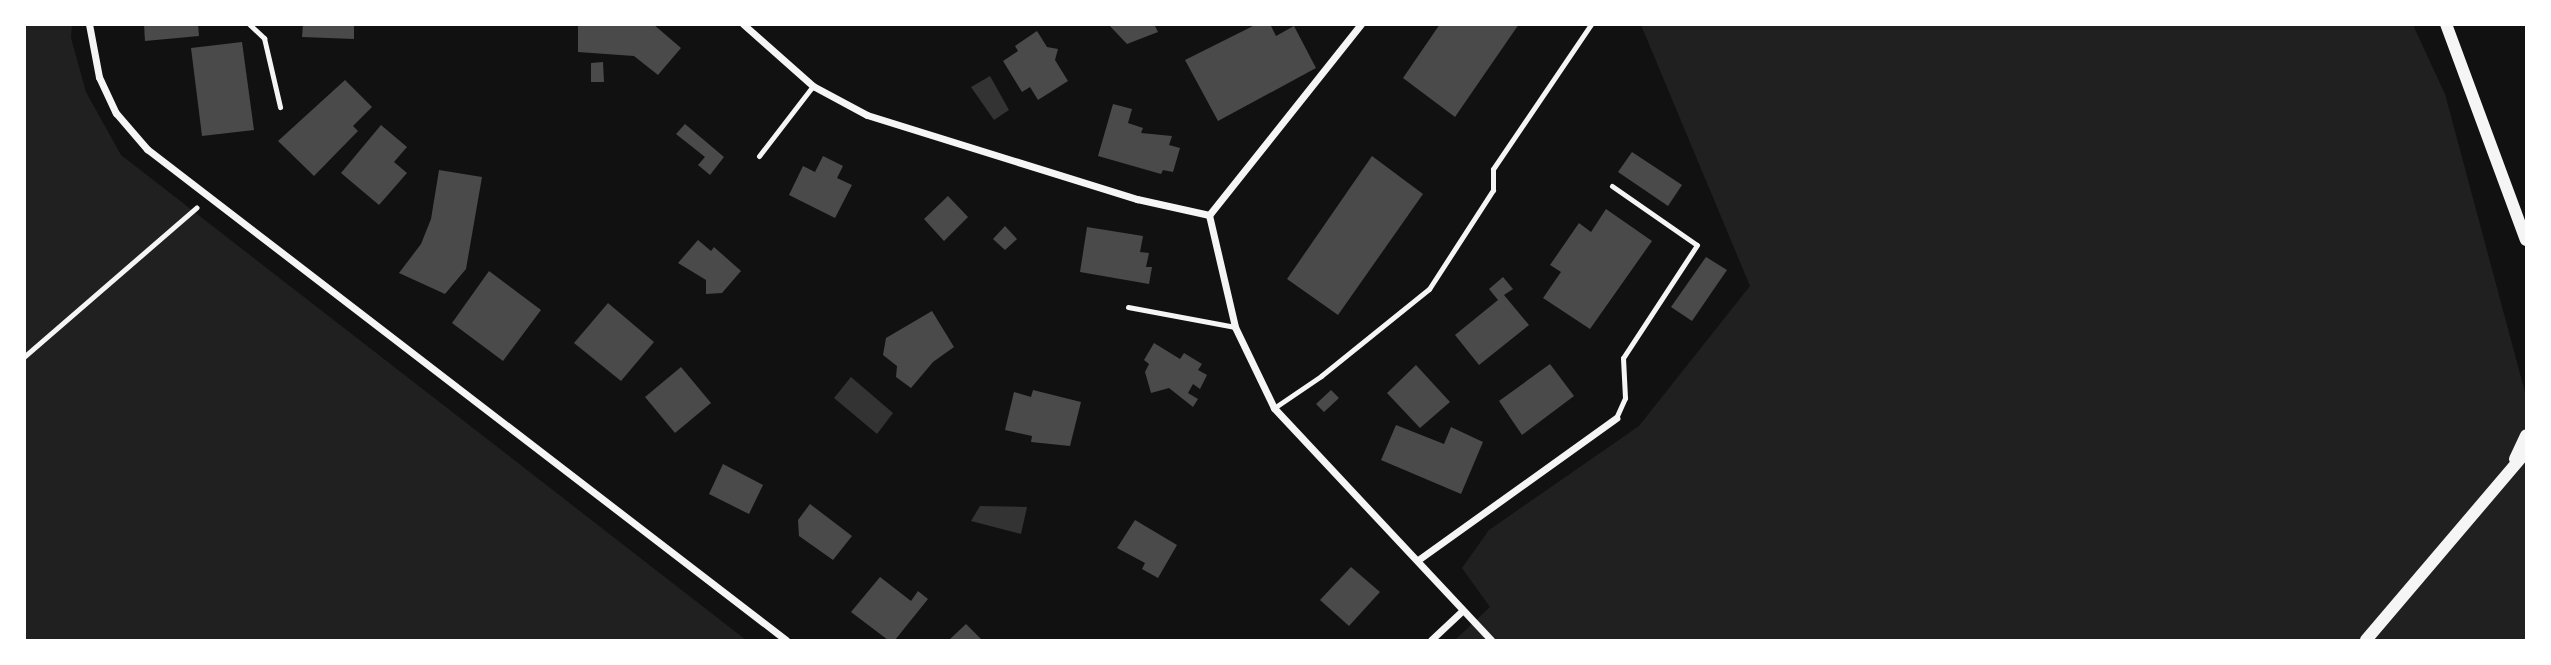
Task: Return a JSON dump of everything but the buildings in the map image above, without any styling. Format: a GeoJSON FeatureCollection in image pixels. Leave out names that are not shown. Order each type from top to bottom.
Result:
{"type":"FeatureCollection","features":[{"type":"Feature","properties":{"kind":"street"},"geometry":{"type":"LineString","coordinates":[[89,24],[99,77],[116,113],[147,149],[786,640]]}},
{"type":"Feature","properties":{"kind":"street"},"geometry":{"type":"LineString","coordinates":[[743,24],[813,86],[843,105],[900,129],[1137,199],[1209,215]]}},
{"type":"Feature","properties":{"kind":"street"},"geometry":{"type":"LineString","coordinates":[[1209,215],[1362,24]]}},
{"type":"Feature","properties":{"kind":"street"},"geometry":{"type":"LineString","coordinates":[[2446,24],[2526,240]]}},
{"type":"Feature","properties":{"kind":"street"},"geometry":{"type":"LineString","coordinates":[[1209,215],[1235,327],[1274,408],[1490,640]]}},
{"type":"Feature","properties":{"kind":"street"},"geometry":{"type":"LineString","coordinates":[[1418,560],[1616,418]]}},
{"type":"Feature","properties":{"kind":"street"},"geometry":{"type":"LineString","coordinates":[[2512,466],[2526,435]]}},
{"type":"Feature","properties":{"kind":"street"},"geometry":{"type":"LineString","coordinates":[[2366,640],[2441,557],[2526,452]]}},
{"type":"Feature","properties":{"kind":"street"},"geometry":{"type":"LineString","coordinates":[[1431,640],[1462,611]]}},
{"type":"Feature","properties":{"kind":"lane"},"geometry":{"type":"LineString","coordinates":[[250,24],[264,37],[280,107]]}},
{"type":"Feature","properties":{"kind":"lane"},"geometry":{"type":"LineString","coordinates":[[1274,408],[1321,376],[1429,289],[1493,190],[1493,169],[1591,24]]}},
{"type":"Feature","properties":{"kind":"lane"},"geometry":{"type":"LineString","coordinates":[[760,156],[813,86]]}},
{"type":"Feature","properties":{"kind":"lane"},"geometry":{"type":"LineString","coordinates":[[1612,186],[1697,246],[1623,358],[1625,398],[1616,418]]}},
{"type":"Feature","properties":{"kind":"lane"},"geometry":{"type":"LineString","coordinates":[[1128,307],[1235,327]]}},
{"type":"Feature","properties":{"kind":"path"},"geometry":{"type":"LineString","coordinates":[[24,357],[208,198]]}},
{"type":"Feature","properties":{"kind":"shaded area"},"geometry":{"type":"Polygon","coordinates":[[[24,25],[72,25],[71,38],[86,92],[121,155],[746,640],[25,640],[24,25]]]}},
{"type":"Feature","properties":{"kind":"shaded area"},"geometry":{"type":"Polygon","coordinates":[[[1641,25],[2413,25],[2445,94],[2526,396],[2526,640],[1455,640],[1490,607],[1462,568],[1489,530],[1639,426],[1750,286],[1641,25]]]}},
{"type":"Feature","properties":{"kind":"shaded area"},"geometry":{"type":"Polygon","coordinates":[[[990,76],[1009,110],[994,120],[971,87],[990,76]]]}},
{"type":"Feature","properties":{"kind":"shaded area"},"geometry":{"type":"Polygon","coordinates":[[[851,377],[893,413],[877,434],[834,398],[851,377]]]}},
{"type":"Feature","properties":{"kind":"shaded area"},"geometry":{"type":"Polygon","coordinates":[[[980,506],[1027,507],[1021,534],[971,521],[980,506]]]}}]}
